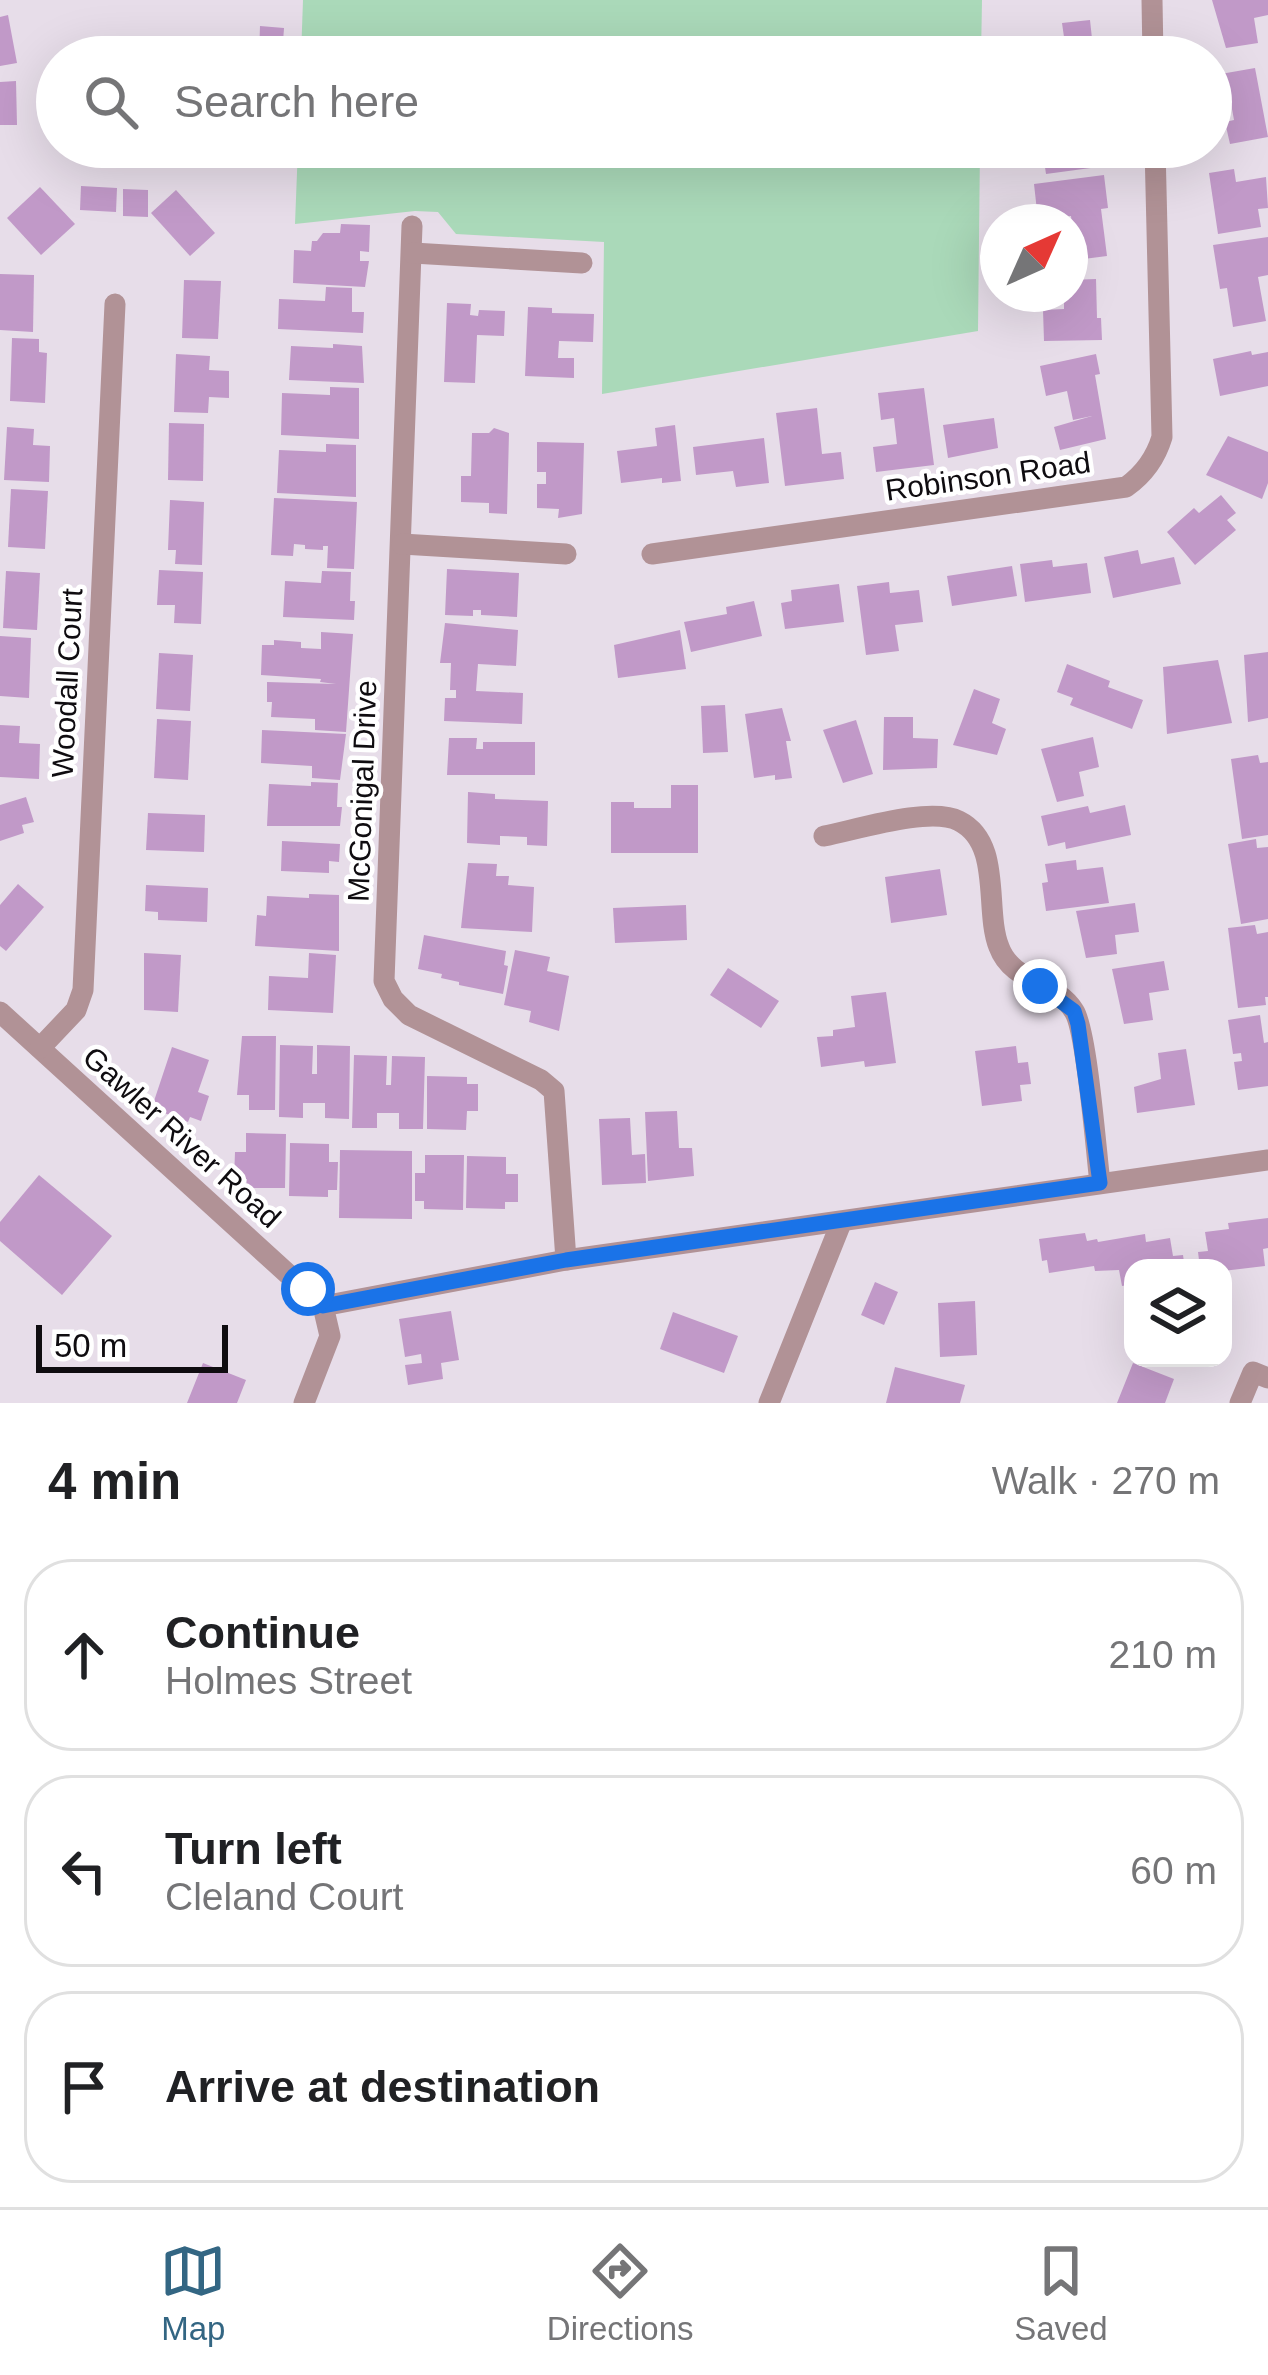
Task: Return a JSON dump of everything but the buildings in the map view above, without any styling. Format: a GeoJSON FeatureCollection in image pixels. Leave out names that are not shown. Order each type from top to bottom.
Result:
{"type":"FeatureCollection","features":[{"type":"Feature","properties":{"kind":"street"},"geometry":{"type":"LineString","coordinates":[[1152,0],[1153,36]]}},
{"type":"Feature","properties":{"kind":"street","name":"Robinson Road"},"geometry":{"type":"LineString","coordinates":[[652,554],[1126,487],[1133,482],[1155,456],[1162,437],[1156,168]]}},
{"type":"Feature","properties":{"kind":"street","name":"McGonigal Drive"},"geometry":{"type":"LineString","coordinates":[[412,226],[384,981],[392,999],[409,1015],[541,1080],[554,1091],[566,1260]]}},
{"type":"Feature","properties":{"kind":"street"},"geometry":{"type":"LineString","coordinates":[[413,253],[582,263]]}},
{"type":"Feature","properties":{"kind":"street","name":"Woodall Court"},"geometry":{"type":"LineString","coordinates":[[40,1048],[76,1010],[82,990],[115,304]]}},
{"type":"Feature","properties":{"kind":"street"},"geometry":{"type":"LineString","coordinates":[[402,544],[566,554]]}},
{"type":"Feature","properties":{"kind":"street"},"geometry":{"type":"LineString","coordinates":[[824,836],[909,819],[946,817],[962,821],[972,832],[987,861],[1000,950],[1023,976],[1052,991],[1074,1011],[1100,1183]]}},
{"type":"Feature","properties":{"kind":"street","name":"Gawler River Road"},"geometry":{"type":"LineString","coordinates":[[0,1012],[323,1306]]}},
{"type":"Feature","properties":{"kind":"street"},"geometry":{"type":"LineString","coordinates":[[304,1403],[330,1336],[323,1306],[566,1260],[1268,1160]]}},
{"type":"Feature","properties":{"kind":"street"},"geometry":{"type":"LineString","coordinates":[[769,1403],[841,1223]]}},
{"type":"Feature","properties":{"kind":"street"},"geometry":{"type":"LineString","coordinates":[[1240,1403],[1260,1375]]}},
{"type":"Feature","properties":{"kind":"green space"},"geometry":{"type":"Polygon","coordinates":[[[303,0],[982,0],[981,36],[302,36],[303,0]]]}},
{"type":"Feature","properties":{"kind":"green space"},"geometry":{"type":"Polygon","coordinates":[[[297,168],[980,168],[978,331],[602,394],[604,242],[456,234],[438,212],[295,224],[297,168]]]}},
{"type":"Feature","properties":{"kind":"route"},"geometry":{"type":"LineString","coordinates":[[308,1289],[323,1306],[566,1260],[1100,1183],[1078,1024],[1074,1011],[1040,986]]}}]}
